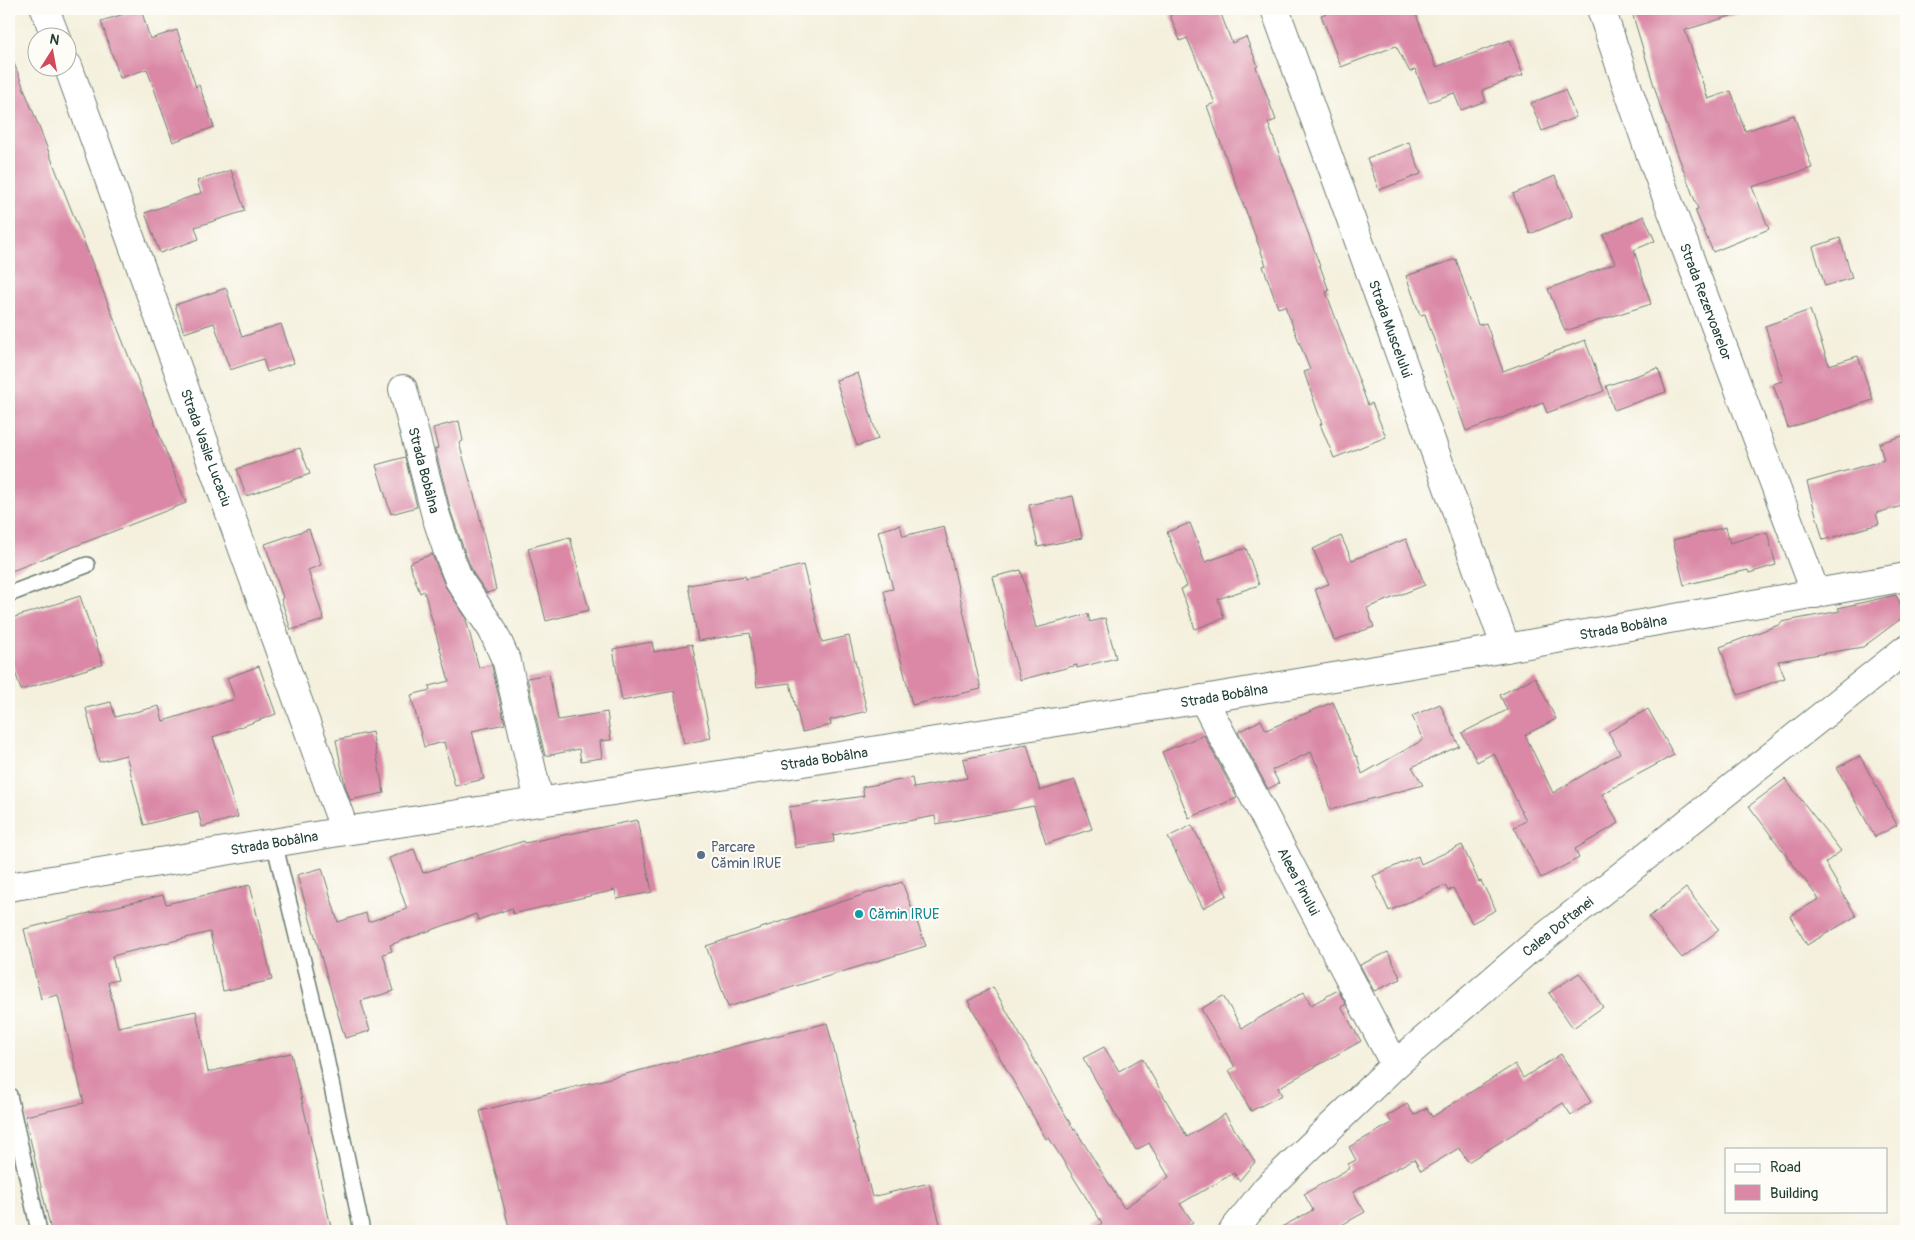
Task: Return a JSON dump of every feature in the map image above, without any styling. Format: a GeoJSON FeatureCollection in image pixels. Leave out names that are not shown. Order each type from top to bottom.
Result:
{"type":"FeatureCollection","features":[{"type":"Feature","properties":{"kind":"street"},"geometry":{"type":"LineString","coordinates":[[45,9],[52,28]]}},
{"type":"Feature","properties":{"kind":"street","name":"Strada Muscelului"},"geometry":{"type":"LineString","coordinates":[[1275,9],[1506,648]]}},
{"type":"Feature","properties":{"kind":"street","name":"Strada Rezervoarelor"},"geometry":{"type":"LineString","coordinates":[[1601,9],[1654,163],[1816,594]]}},
{"type":"Feature","properties":{"kind":"street","name":"Strada Vasile Lucaciu"},"geometry":{"type":"LineString","coordinates":[[72,78],[345,831]]}},
{"type":"Feature","properties":{"kind":"street","name":"Strada Bobâlna"},"geometry":{"type":"LineString","coordinates":[[403,390],[436,516],[448,552],[459,580],[492,629],[507,662],[539,801]]}},
{"type":"Feature","properties":{"kind":"street","name":"Strada Bobâlna"},"geometry":{"type":"LineString","coordinates":[[9,887],[274,842],[1203,699],[1506,648],[1906,577]]}},
{"type":"Feature","properties":{"kind":"street","name":"Calea Doftanei"},"geometry":{"type":"LineString","coordinates":[[1233,1231],[1267,1188],[1395,1065],[1527,951],[1906,649]]}},
{"type":"Feature","properties":{"kind":"street","name":"Aleea Pinului"},"geometry":{"type":"LineString","coordinates":[[1203,699],[1395,1065]]}},
{"type":"Feature","properties":{"kind":"lane"},"geometry":{"type":"LineString","coordinates":[[9,594],[87,565]]}},
{"type":"Feature","properties":{"kind":"lane"},"geometry":{"type":"LineString","coordinates":[[274,842],[322,1038],[362,1231]]}},
{"type":"Feature","properties":{"kind":"lane"},"geometry":{"type":"LineString","coordinates":[[9,1095],[40,1231]]}},
{"type":"Feature","properties":{"kind":"building"},"geometry":{"type":"Polygon","coordinates":[[[141,9],[150,39],[177,30],[196,87],[199,85],[214,127],[173,142],[147,69],[120,78],[101,21],[141,9]]]}},
{"type":"Feature","properties":{"kind":"building"},"geometry":{"type":"Polygon","coordinates":[[[1187,9],[1219,9],[1232,43],[1246,37],[1276,120],[1268,123],[1329,291],[1326,292],[1368,405],[1372,403],[1386,437],[1334,458],[1320,424],[1322,424],[1304,372],[1310,370],[1285,306],[1278,308],[1263,266],[1266,265],[1207,106],[1215,103],[1187,38],[1180,41],[1170,15],[1187,9]]]}},
{"type":"Feature","properties":{"kind":"building"},"geometry":{"type":"Polygon","coordinates":[[[1338,9],[1414,9],[1436,67],[1510,40],[1523,75],[1482,90],[1486,101],[1461,110],[1454,93],[1429,102],[1415,69],[1410,72],[1396,46],[1341,67],[1321,15],[1338,9]]]}},
{"type":"Feature","properties":{"kind":"building"},"geometry":{"type":"Polygon","coordinates":[[[1631,9],[1736,9],[1737,14],[1685,30],[1708,99],[1731,91],[1745,131],[1794,115],[1812,168],[1752,187],[1769,229],[1713,252],[1695,210],[1698,209],[1661,109],[1631,9]]]}},
{"type":"Feature","properties":{"kind":"building"},"geometry":{"type":"Polygon","coordinates":[[[9,53],[186,503],[9,572],[9,53]]]}},
{"type":"Feature","properties":{"kind":"building"},"geometry":{"type":"Polygon","coordinates":[[[1565,90],[1576,117],[1542,131],[1531,103],[1565,90]]]}},
{"type":"Feature","properties":{"kind":"building"},"geometry":{"type":"Polygon","coordinates":[[[1409,142],[1421,174],[1379,190],[1367,158],[1409,142]]]}},
{"type":"Feature","properties":{"kind":"building"},"geometry":{"type":"Polygon","coordinates":[[[231,170],[245,211],[195,227],[199,239],[160,253],[145,213],[201,193],[197,181],[231,170]]]}},
{"type":"Feature","properties":{"kind":"building"},"geometry":{"type":"Polygon","coordinates":[[[1555,176],[1573,216],[1530,234],[1513,194],[1555,176]]]}},
{"type":"Feature","properties":{"kind":"building"},"geometry":{"type":"Polygon","coordinates":[[[1644,216],[1655,241],[1634,250],[1651,304],[1565,331],[1548,289],[1615,263],[1603,235],[1644,216]]]}},
{"type":"Feature","properties":{"kind":"building"},"geometry":{"type":"Polygon","coordinates":[[[1840,238],[1852,278],[1825,286],[1813,247],[1840,238]]]}},
{"type":"Feature","properties":{"kind":"building"},"geometry":{"type":"Polygon","coordinates":[[[1456,259],[1478,325],[1486,323],[1503,371],[1585,340],[1604,391],[1547,413],[1543,403],[1466,431],[1425,314],[1420,315],[1406,276],[1456,259]]]}},
{"type":"Feature","properties":{"kind":"building"},"geometry":{"type":"Polygon","coordinates":[[[226,288],[242,337],[281,324],[294,363],[267,372],[263,359],[230,370],[214,323],[184,333],[175,305],[226,288]]]}},
{"type":"Feature","properties":{"kind":"building"},"geometry":{"type":"Polygon","coordinates":[[[1810,310],[1829,365],[1858,356],[1873,400],[1788,428],[1773,384],[1783,381],[1765,326],[1810,310]]]}},
{"type":"Feature","properties":{"kind":"building"},"geometry":{"type":"Polygon","coordinates":[[[1658,368],[1666,392],[1614,410],[1606,386],[1658,368]]]}},
{"type":"Feature","properties":{"kind":"building"},"geometry":{"type":"Polygon","coordinates":[[[858,373],[878,439],[857,446],[836,380],[858,373]]]}},
{"type":"Feature","properties":{"kind":"building"},"geometry":{"type":"Polygon","coordinates":[[[459,421],[463,441],[459,443],[478,509],[496,590],[487,593],[473,573],[463,547],[451,512],[435,449],[438,448],[433,428],[459,421]]]}},
{"type":"Feature","properties":{"kind":"building"},"geometry":{"type":"Polygon","coordinates":[[[1906,435],[1906,505],[1876,513],[1879,524],[1823,540],[1807,482],[1884,460],[1879,443],[1906,435]]]}},
{"type":"Feature","properties":{"kind":"building"},"geometry":{"type":"Polygon","coordinates":[[[300,448],[310,474],[246,496],[237,469],[300,448]]]}},
{"type":"Feature","properties":{"kind":"building"},"geometry":{"type":"Polygon","coordinates":[[[405,457],[417,507],[391,514],[376,465],[405,457]]]}},
{"type":"Feature","properties":{"kind":"building"},"geometry":{"type":"Polygon","coordinates":[[[1073,496],[1082,538],[1038,547],[1029,505],[1073,496]]]}},
{"type":"Feature","properties":{"kind":"building"},"geometry":{"type":"Polygon","coordinates":[[[1190,523],[1205,562],[1246,548],[1259,585],[1218,599],[1224,618],[1195,629],[1181,589],[1187,586],[1167,532],[1190,523]]]}},
{"type":"Feature","properties":{"kind":"building"},"geometry":{"type":"Polygon","coordinates":[[[900,525],[903,536],[944,526],[981,689],[912,705],[884,591],[893,589],[878,531],[900,525]]]}},
{"type":"Feature","properties":{"kind":"building"},"geometry":{"type":"Polygon","coordinates":[[[1726,527],[1730,543],[1767,532],[1776,565],[1749,573],[1748,570],[1684,585],[1673,540],[1726,527]]]}},
{"type":"Feature","properties":{"kind":"building"},"geometry":{"type":"Polygon","coordinates":[[[309,529],[321,565],[308,570],[324,620],[291,630],[281,599],[283,598],[265,544],[309,529]]]}},
{"type":"Feature","properties":{"kind":"building"},"geometry":{"type":"Polygon","coordinates":[[[1341,536],[1352,560],[1406,539],[1425,585],[1367,608],[1374,627],[1334,640],[1315,589],[1329,584],[1313,549],[1341,536]]]}},
{"type":"Feature","properties":{"kind":"building"},"geometry":{"type":"Polygon","coordinates":[[[570,537],[589,610],[546,621],[528,548],[570,537]]]}},
{"type":"Feature","properties":{"kind":"building"},"geometry":{"type":"Polygon","coordinates":[[[432,554],[445,586],[465,616],[479,668],[491,665],[492,667],[505,724],[472,731],[484,779],[455,786],[444,742],[424,747],[411,695],[430,690],[429,686],[449,681],[424,591],[420,593],[409,563],[432,554]]]}},
{"type":"Feature","properties":{"kind":"building"},"geometry":{"type":"Polygon","coordinates":[[[803,565],[822,642],[849,636],[867,711],[830,720],[831,725],[802,732],[790,683],[757,687],[750,633],[698,641],[688,585],[745,576],[746,579],[803,565]]]}},
{"type":"Feature","properties":{"kind":"building"},"geometry":{"type":"Polygon","coordinates":[[[1021,570],[1036,628],[1088,614],[1090,622],[1105,618],[1116,658],[1077,668],[1077,665],[1020,680],[993,577],[1021,570]]]}},
{"type":"Feature","properties":{"kind":"building"},"geometry":{"type":"Polygon","coordinates":[[[1896,595],[1906,615],[1863,647],[1778,661],[1785,678],[1738,695],[1720,647],[1781,624],[1781,622],[1840,611],[1838,608],[1896,595]]]}},
{"type":"Feature","properties":{"kind":"building"},"geometry":{"type":"Polygon","coordinates":[[[80,596],[103,664],[21,690],[9,654],[9,619],[80,596]]]}},
{"type":"Feature","properties":{"kind":"building"},"geometry":{"type":"Polygon","coordinates":[[[652,642],[654,652],[692,644],[711,738],[684,744],[674,691],[622,701],[613,649],[652,642]]]}},
{"type":"Feature","properties":{"kind":"building"},"geometry":{"type":"Polygon","coordinates":[[[259,666],[276,714],[213,737],[238,817],[202,827],[198,811],[144,825],[126,755],[99,762],[86,708],[111,702],[115,717],[159,706],[163,721],[235,699],[227,678],[259,666]]]}},
{"type":"Feature","properties":{"kind":"building"},"geometry":{"type":"Polygon","coordinates":[[[549,674],[558,720],[607,712],[611,740],[600,741],[602,758],[581,761],[579,749],[545,756],[527,678],[549,674]]]}},
{"type":"Feature","properties":{"kind":"building"},"geometry":{"type":"Polygon","coordinates":[[[1535,677],[1556,719],[1525,735],[1553,793],[1620,753],[1608,732],[1648,709],[1674,755],[1602,794],[1619,823],[1575,849],[1579,858],[1541,878],[1514,827],[1526,821],[1494,753],[1477,762],[1462,733],[1507,710],[1500,695],[1535,677]]]}},
{"type":"Feature","properties":{"kind":"building"},"geometry":{"type":"Polygon","coordinates":[[[1333,702],[1355,756],[1357,756],[1362,774],[1423,740],[1412,716],[1440,704],[1459,746],[1412,767],[1423,785],[1330,810],[1317,764],[1311,752],[1272,770],[1279,783],[1268,789],[1238,732],[1261,720],[1266,730],[1333,702]]]}},
{"type":"Feature","properties":{"kind":"building"},"geometry":{"type":"Polygon","coordinates":[[[372,732],[384,793],[350,800],[336,740],[372,732]]]}},
{"type":"Feature","properties":{"kind":"building"},"geometry":{"type":"Polygon","coordinates":[[[1204,735],[1237,798],[1189,818],[1162,752],[1204,735]]]}},
{"type":"Feature","properties":{"kind":"building"},"geometry":{"type":"Polygon","coordinates":[[[1027,744],[1040,791],[1075,780],[1092,829],[1046,844],[1034,806],[936,824],[935,816],[833,835],[834,842],[795,848],[789,807],[864,796],[862,787],[912,778],[914,788],[967,778],[963,759],[1027,744]]]}},
{"type":"Feature","properties":{"kind":"building"},"geometry":{"type":"Polygon","coordinates":[[[1860,756],[1897,825],[1875,837],[1837,768],[1860,756]]]}},
{"type":"Feature","properties":{"kind":"building"},"geometry":{"type":"Polygon","coordinates":[[[1785,779],[1841,851],[1825,863],[1856,916],[1807,945],[1790,916],[1819,899],[1749,806],[1785,779]]]}},
{"type":"Feature","properties":{"kind":"building"},"geometry":{"type":"Polygon","coordinates":[[[637,820],[652,892],[617,899],[615,890],[513,914],[512,908],[478,920],[476,914],[390,945],[392,951],[383,954],[394,991],[361,1001],[370,1031],[345,1038],[297,875],[322,868],[338,922],[366,913],[368,922],[407,909],[389,858],[414,849],[423,873],[524,841],[525,843],[637,820]]]}},
{"type":"Feature","properties":{"kind":"building"},"geometry":{"type":"Polygon","coordinates":[[[1192,825],[1227,895],[1203,908],[1168,837],[1192,825]]]}},
{"type":"Feature","properties":{"kind":"building"},"geometry":{"type":"Polygon","coordinates":[[[1462,845],[1479,882],[1481,881],[1496,910],[1472,923],[1453,888],[1448,891],[1445,885],[1389,911],[1373,876],[1418,856],[1421,864],[1462,845]]]}},
{"type":"Feature","properties":{"kind":"building","name":"Cămin IRUE"},"geometry":{"type":"Polygon","coordinates":[[[902,882],[926,946],[728,1007],[706,946],[902,882]]]}},
{"type":"Feature","properties":{"kind":"building"},"geometry":{"type":"Polygon","coordinates":[[[250,885],[272,980],[223,991],[210,932],[112,956],[118,980],[108,982],[118,1027],[196,1011],[208,1072],[291,1053],[332,1231],[51,1231],[25,1116],[84,1103],[58,995],[41,999],[24,929],[163,895],[166,904],[250,885]]]}},
{"type":"Feature","properties":{"kind":"building"},"geometry":{"type":"Polygon","coordinates":[[[1686,888],[1719,930],[1682,958],[1649,917],[1686,888]]]}},
{"type":"Feature","properties":{"kind":"building"},"geometry":{"type":"Polygon","coordinates":[[[1388,952],[1401,979],[1374,991],[1360,965],[1388,952]]]}},
{"type":"Feature","properties":{"kind":"building"},"geometry":{"type":"Polygon","coordinates":[[[1579,973],[1603,1007],[1573,1028],[1549,993],[1579,973]]]}},
{"type":"Feature","properties":{"kind":"building"},"geometry":{"type":"Polygon","coordinates":[[[993,987],[1074,1130],[1124,1208],[1169,1177],[1149,1143],[1136,1150],[1083,1058],[1104,1047],[1119,1071],[1142,1058],[1187,1137],[1225,1114],[1255,1162],[1239,1181],[1234,1173],[1180,1204],[1193,1222],[1180,1231],[1090,1231],[1102,1223],[1049,1138],[1046,1139],[968,1001],[993,987]]]}},
{"type":"Feature","properties":{"kind":"building"},"geometry":{"type":"Polygon","coordinates":[[[1338,990],[1346,1004],[1341,1007],[1361,1041],[1278,1088],[1282,1095],[1251,1111],[1229,1070],[1235,1067],[1201,1009],[1223,996],[1242,1028],[1304,992],[1311,1005],[1338,990]]]}},
{"type":"Feature","properties":{"kind":"building"},"geometry":{"type":"Polygon","coordinates":[[[827,1023],[872,1197],[929,1183],[942,1231],[510,1231],[480,1111],[827,1023]]]}},
{"type":"Feature","properties":{"kind":"building"},"geometry":{"type":"Polygon","coordinates":[[[1561,1054],[1591,1102],[1571,1115],[1563,1103],[1468,1162],[1459,1148],[1421,1171],[1414,1159],[1353,1192],[1365,1212],[1331,1231],[1274,1231],[1313,1210],[1304,1194],[1350,1168],[1348,1164],[1356,1160],[1349,1147],[1392,1123],[1387,1116],[1407,1104],[1414,1115],[1427,1108],[1432,1117],[1515,1064],[1523,1078],[1561,1054]]]}},
{"type":"Feature","properties":{"kind":"place","name":"Parcare Cămin IRUE"},"geometry":{"type":"Point","coordinates":[701,855]}},
{"type":"Feature","properties":{"kind":"place","name":"Cămin IRUE"},"geometry":{"type":"Point","coordinates":[859,914]}}]}
